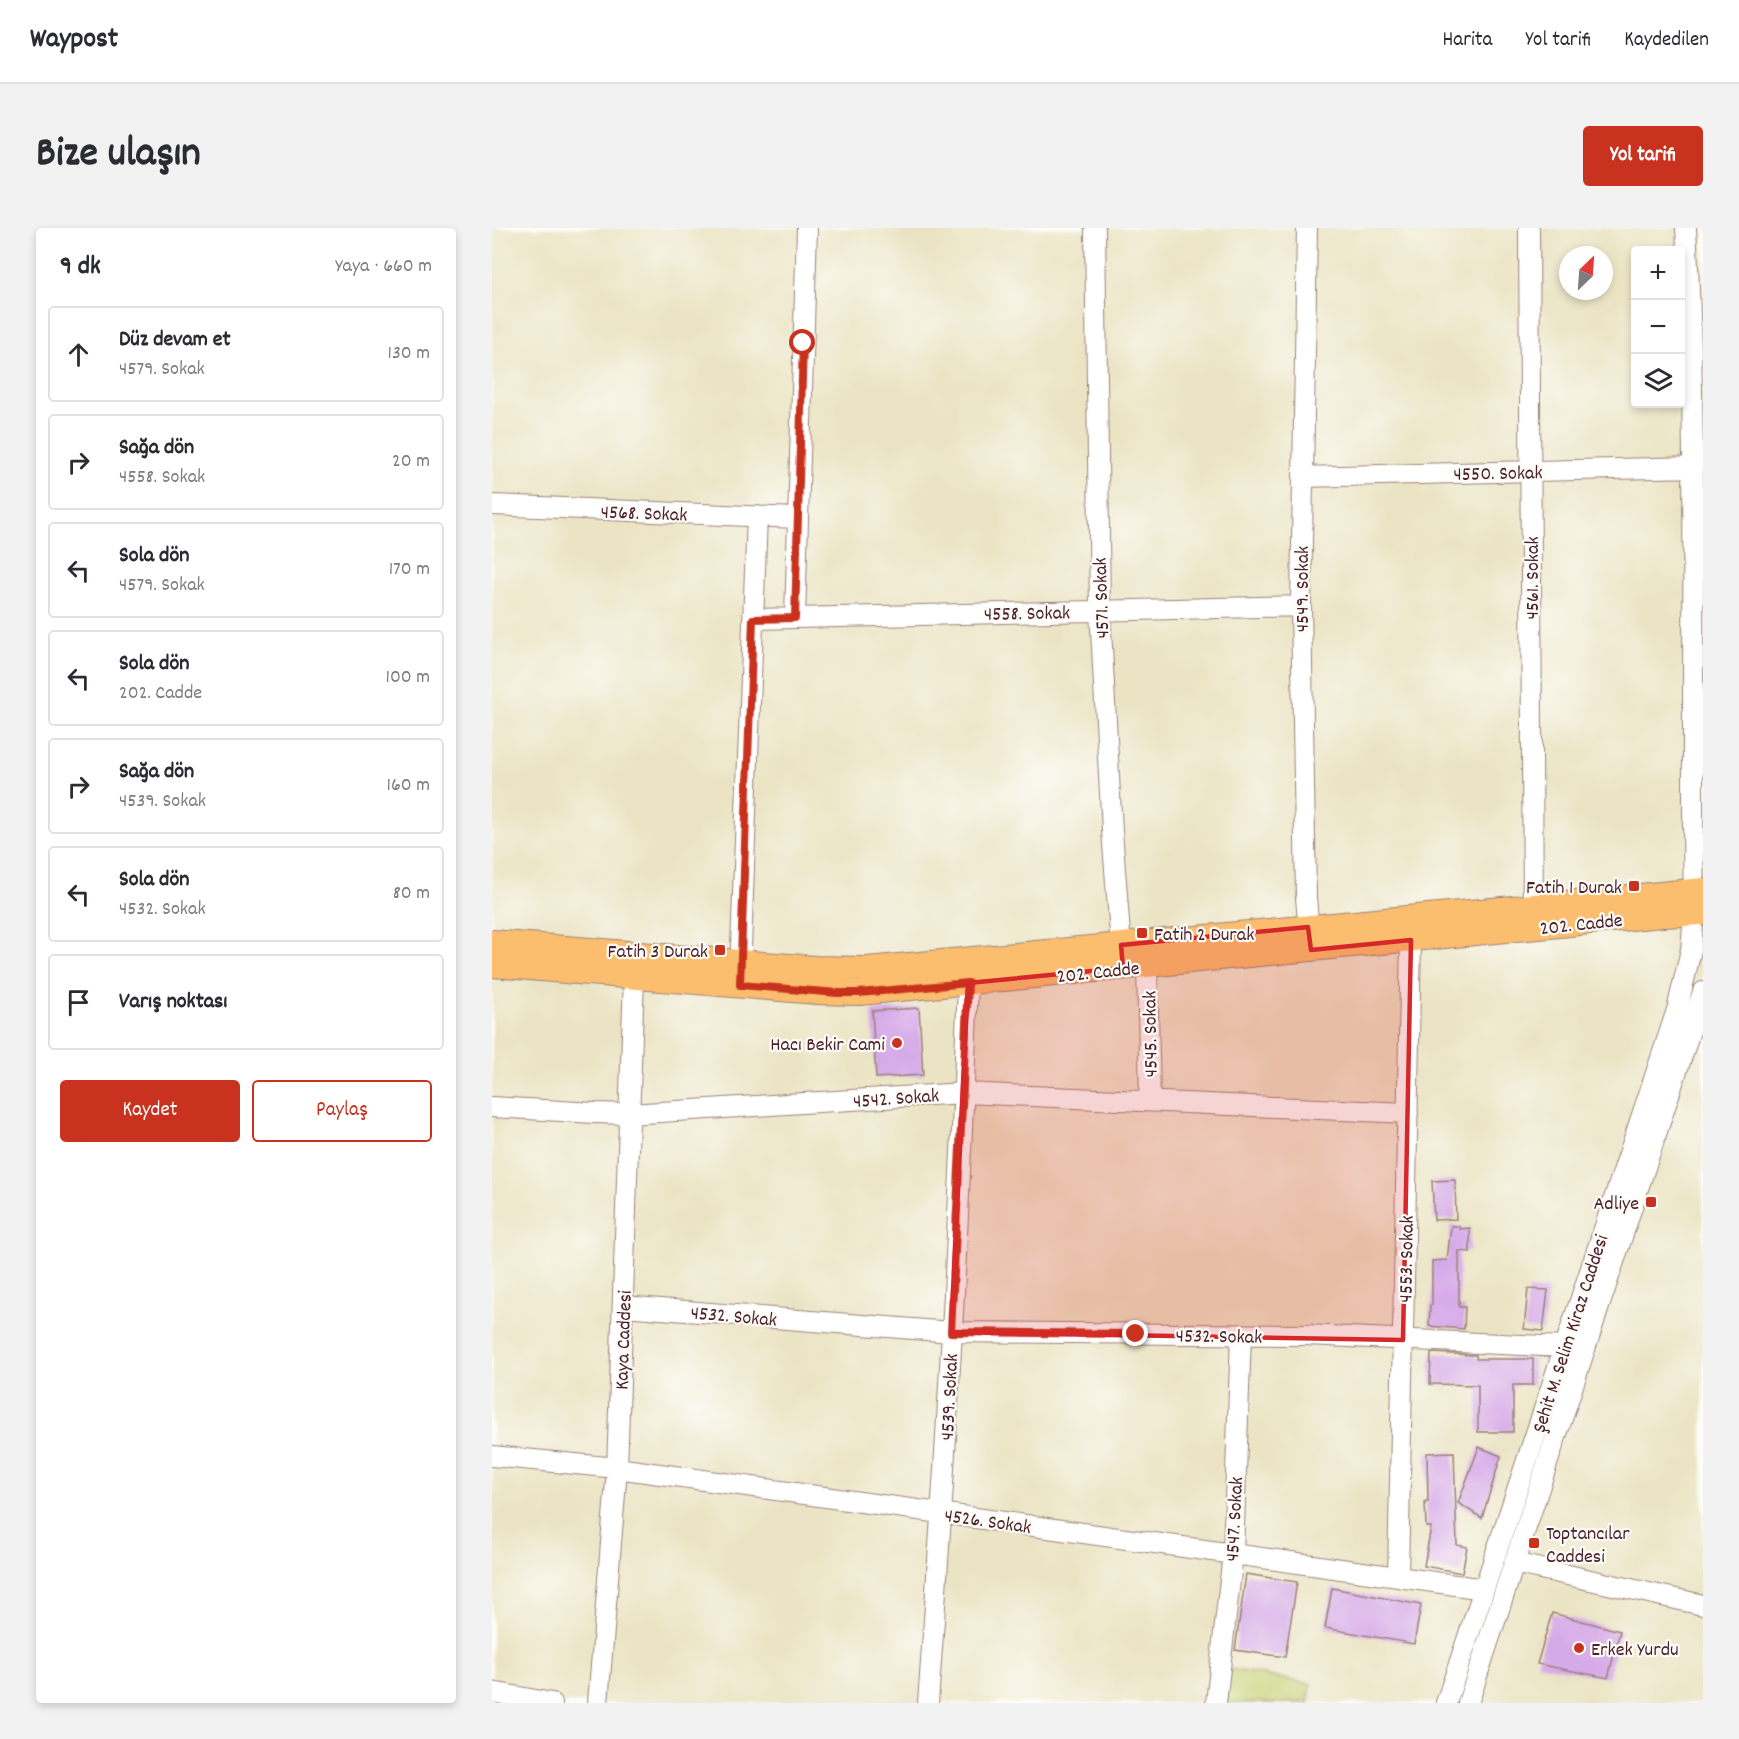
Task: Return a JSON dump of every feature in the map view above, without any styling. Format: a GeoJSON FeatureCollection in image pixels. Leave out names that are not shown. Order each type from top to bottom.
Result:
{"type":"FeatureCollection","features":[{"type":"Feature","properties":{"kind":"main road","name":"202. Cadde"},"geometry":{"type":"LineString","coordinates":[[492,965],[634,977],[1122,957],[1698,902]]}},
{"type":"Feature","properties":{"kind":"main road","name":"202. Cadde"},"geometry":{"type":"LineString","coordinates":[[492,942],[740,974],[838,993],[859,993],[968,983],[1122,957],[1147,966],[1310,938],[1412,940],[1533,917]]}},
{"type":"Feature","properties":{"kind":"street"},"geometry":{"type":"LineString","coordinates":[[795,618],[807,228]]}},
{"type":"Feature","properties":{"kind":"street","name":"4571. Sokak"},"geometry":{"type":"LineString","coordinates":[[1095,228],[1100,611],[1111,820],[1122,957]]}},
{"type":"Feature","properties":{"kind":"street","name":"4549. Sokak"},"geometry":{"type":"LineString","coordinates":[[1307,228],[1301,606],[1306,898],[1310,938]]}},
{"type":"Feature","properties":{"kind":"street","name":"4561. Sokak"},"geometry":{"type":"LineString","coordinates":[[1529,228],[1533,917]]}},
{"type":"Feature","properties":{"kind":"street","name":"Şehit M. Selim Kiraz Caddesi"},"geometry":{"type":"LineString","coordinates":[[1446,1703],[1677,1010],[1691,951],[1698,902],[1693,467],[1686,228]]}},
{"type":"Feature","properties":{"kind":"street","name":"4550. Sokak"},"geometry":{"type":"LineString","coordinates":[[1303,477],[1693,467]]}},
{"type":"Feature","properties":{"kind":"street","name":"4568. Sokak"},"geometry":{"type":"LineString","coordinates":[[492,505],[797,518]]}},
{"type":"Feature","properties":{"kind":"street"},"geometry":{"type":"LineString","coordinates":[[740,974],[757,516]]}},
{"type":"Feature","properties":{"kind":"street","name":"4558. Sokak"},"geometry":{"type":"LineString","coordinates":[[753,619],[1301,606]]}},
{"type":"Feature","properties":{"kind":"street","name":"4553. Sokak"},"geometry":{"type":"LineString","coordinates":[[1398,1577],[1412,940]]}},
{"type":"Feature","properties":{"kind":"street","name":"4545. Sokak"},"geometry":{"type":"LineString","coordinates":[[1147,966],[1150,1101]]}},
{"type":"Feature","properties":{"kind":"street","name":"Kaya Caddesi"},"geometry":{"type":"LineString","coordinates":[[598,1703],[618,1468],[634,977]]}},
{"type":"Feature","properties":{"kind":"street","name":"4539. Sokak"},"geometry":{"type":"LineString","coordinates":[[928,1703],[942,1513],[968,983]]}},
{"type":"Feature","properties":{"kind":"street","name":"Şehit M. Selim Kiraz Caddesi"},"geometry":{"type":"LineString","coordinates":[[1468,1703],[1703,992]]}},
{"type":"Feature","properties":{"kind":"street","name":"4542. Sokak"},"geometry":{"type":"LineString","coordinates":[[492,1107],[629,1114],[964,1093],[1408,1113]]}},
{"type":"Feature","properties":{"kind":"street","name":"4532. Sokak"},"geometry":{"type":"LineString","coordinates":[[623,1306],[951,1332],[1306,1335],[1565,1347]]}},
{"type":"Feature","properties":{"kind":"street","name":"4547. Sokak"},"geometry":{"type":"LineString","coordinates":[[1216,1703],[1233,1554],[1241,1335]]}},
{"type":"Feature","properties":{"kind":"street","name":"4526. Sokak"},"geometry":{"type":"LineString","coordinates":[[492,1456],[618,1468],[1484,1589]]}},
{"type":"Feature","properties":{"kind":"street"},"geometry":{"type":"LineString","coordinates":[[1514,1563],[1703,1605]]}},
{"type":"Feature","properties":{"kind":"street"},"geometry":{"type":"LineString","coordinates":[[492,1692],[552,1703]]}},
{"type":"Feature","properties":{"kind":"highlighted area"},"geometry":{"type":"Polygon","coordinates":[[[1308,927],[1311,950],[1411,940],[1403,1340],[951,1332],[968,983],[1123,968],[1121,945],[1308,927]]]}},
{"type":"Feature","properties":{"kind":"green space"},"geometry":{"type":"Polygon","coordinates":[[[1230,1669],[1311,1684],[1308,1703],[1226,1703],[1230,1669]]]}},
{"type":"Feature","properties":{"kind":"building","name":"Hacı Bekir Cami"},"geometry":{"type":"Polygon","coordinates":[[[919,1008],[923,1075],[876,1078],[872,1011],[919,1008]]]}},
{"type":"Feature","properties":{"kind":"building"},"geometry":{"type":"Polygon","coordinates":[[[1455,1180],[1456,1219],[1434,1220],[1432,1181],[1455,1180]]]}},
{"type":"Feature","properties":{"kind":"building"},"geometry":{"type":"Polygon","coordinates":[[[1451,1226],[1459,1226],[1459,1229],[1470,1228],[1470,1252],[1459,1251],[1459,1307],[1465,1307],[1464,1329],[1429,1326],[1430,1305],[1432,1305],[1432,1261],[1447,1260],[1451,1226]]]}},
{"type":"Feature","properties":{"kind":"building"},"geometry":{"type":"Polygon","coordinates":[[[1528,1289],[1548,1290],[1543,1331],[1524,1329],[1528,1289]]]}},
{"type":"Feature","properties":{"kind":"building"},"geometry":{"type":"Polygon","coordinates":[[[1431,1353],[1476,1355],[1476,1359],[1533,1359],[1533,1385],[1513,1385],[1513,1432],[1478,1432],[1478,1385],[1430,1384],[1431,1353]]]}},
{"type":"Feature","properties":{"kind":"building"},"geometry":{"type":"Polygon","coordinates":[[[1479,1447],[1501,1456],[1482,1518],[1458,1503],[1479,1447]]]}},
{"type":"Feature","properties":{"kind":"building"},"geometry":{"type":"Polygon","coordinates":[[[1454,1452],[1457,1545],[1467,1547],[1462,1573],[1424,1566],[1431,1527],[1426,1527],[1427,1453],[1454,1452]]]}},
{"type":"Feature","properties":{"kind":"building"},"geometry":{"type":"Polygon","coordinates":[[[1246,1574],[1297,1582],[1285,1657],[1235,1650],[1246,1574]]]}},
{"type":"Feature","properties":{"kind":"building"},"geometry":{"type":"Polygon","coordinates":[[[1332,1588],[1421,1605],[1414,1644],[1325,1628],[1332,1588]]]}},
{"type":"Feature","properties":{"kind":"building","name":"Erkek Yurdu"},"geometry":{"type":"Polygon","coordinates":[[[1552,1613],[1620,1631],[1608,1678],[1537,1664],[1552,1613]]]}},
{"type":"Feature","properties":{"kind":"place","name":"Fatih 1 Durak"},"geometry":{"type":"Point","coordinates":[1634,886]}},
{"type":"Feature","properties":{"kind":"place","name":"Fatih 2 Durak"},"geometry":{"type":"Point","coordinates":[1142,933]}},
{"type":"Feature","properties":{"kind":"place","name":"Fatih 3 Durak"},"geometry":{"type":"Point","coordinates":[720,950]}},
{"type":"Feature","properties":{"kind":"place","name":"Hacı Bekir Cami"},"geometry":{"type":"Point","coordinates":[897,1043]}},
{"type":"Feature","properties":{"kind":"place","name":"Adliye"},"geometry":{"type":"Point","coordinates":[1651,1202]}},
{"type":"Feature","properties":{"kind":"place","name":"Toptancılar Caddesi"},"geometry":{"type":"Point","coordinates":[1534,1543]}},
{"type":"Feature","properties":{"kind":"place","name":"Erkek Yurdu"},"geometry":{"type":"Point","coordinates":[1579,1648]}},
{"type":"Feature","properties":{"kind":"route"},"geometry":{"type":"LineString","coordinates":[[803,343],[795,618],[753,619],[740,985],[859,993],[968,983],[951,1332],[1136,1334]]}}]}
